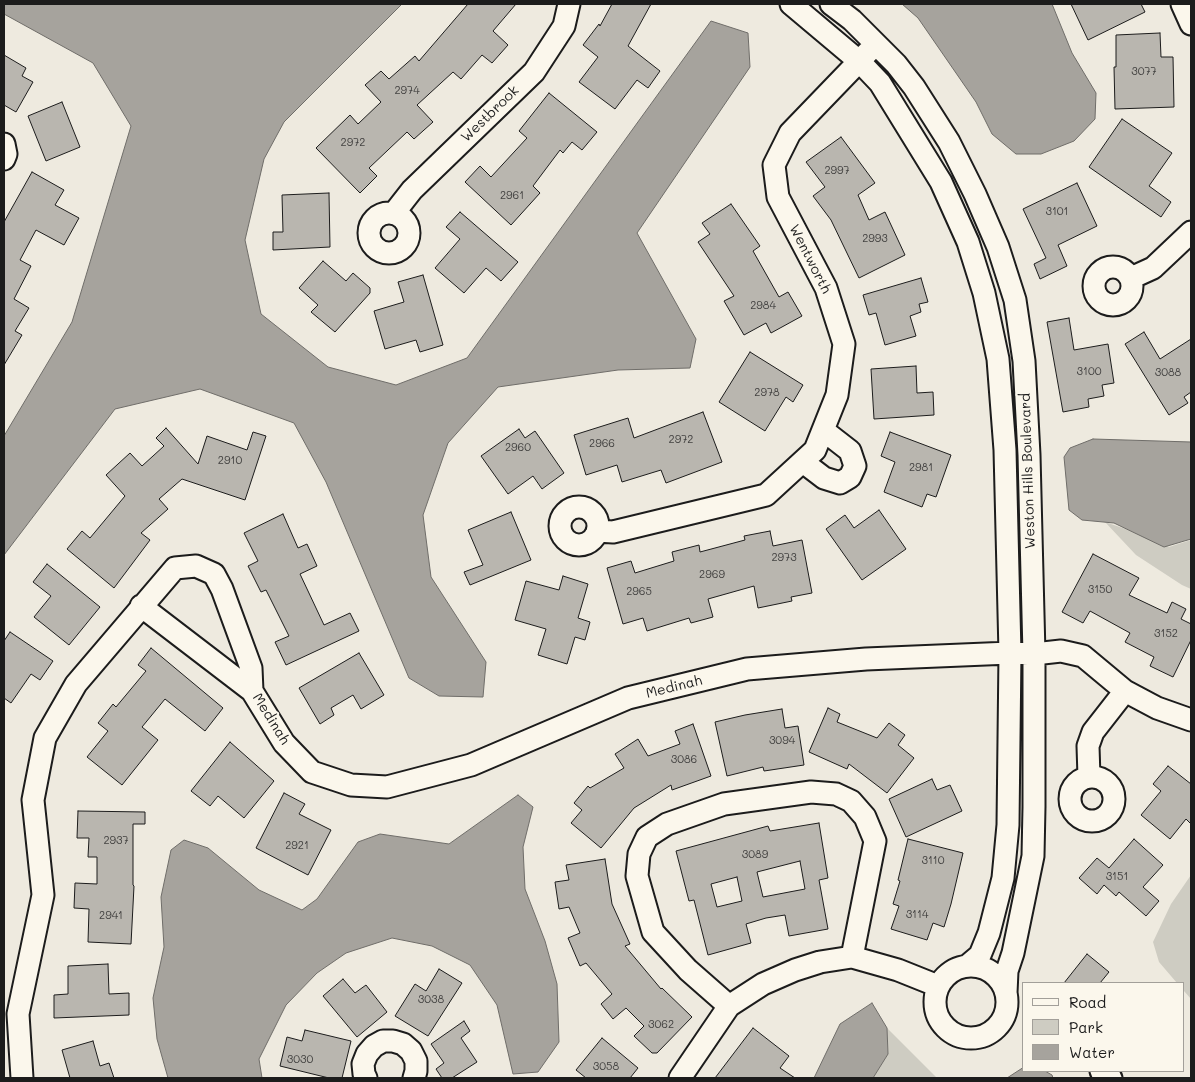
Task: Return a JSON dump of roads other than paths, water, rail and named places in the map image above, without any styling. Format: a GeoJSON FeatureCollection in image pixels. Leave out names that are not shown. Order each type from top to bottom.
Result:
{"type":"FeatureCollection","features":[{"type":"Feature","properties":{"kind":"street","name":"Westbrook"},"geometry":{"type":"LineString","coordinates":[[394,213],[412,190],[534,72],[564,26],[569,4]]}},
{"type":"Feature","properties":{"kind":"street","name":"Weston Hills Boulevard"},"geometry":{"type":"LineString","coordinates":[[791,4],[860,62],[880,83],[941,182],[968,242],[984,293],[999,368],[1005,450],[1010,653],[1008,825],[1003,878],[989,932],[980,955],[967,966]]}},
{"type":"Feature","properties":{"kind":"street","name":"Weston Hills Boulevard"},"geometry":{"type":"LineString","coordinates":[[832,4],[876,43],[896,64],[914,87],[949,142],[975,194],[998,247],[1015,300],[1024,361],[1029,455],[1034,654],[1033,856],[1013,952],[1007,970],[1012,1007]]}},
{"type":"Feature","properties":{"kind":"street"},"geometry":{"type":"LineString","coordinates":[[1182,4],[1191,24]]}},
{"type":"Feature","properties":{"kind":"street","name":"Wentworth"},"geometry":{"type":"LineString","coordinates":[[597,531],[613,532],[766,496],[815,450],[837,395],[844,344],[826,288],[778,197],[774,166],[790,133],[860,62],[876,43]]}},
{"type":"Feature","properties":{"kind":"street"},"geometry":{"type":"LineString","coordinates":[[4,144],[6,154],[4,159]]}},
{"type":"Feature","properties":{"kind":"street"},"geometry":{"type":"LineString","coordinates":[[1131,278],[1153,268],[1191,232]]}},
{"type":"Feature","properties":{"kind":"street"},"geometry":{"type":"LineString","coordinates":[[803,462],[824,478],[840,483],[850,478],[855,466],[850,450],[823,430]]}},
{"type":"Feature","properties":{"kind":"street","name":"Medinah"},"geometry":{"type":"LineString","coordinates":[[22,1078],[18,1014],[43,895],[33,800],[45,738],[76,684],[175,568],[196,566],[214,574],[222,589],[251,668],[252,691],[284,743],[312,772],[351,786],[387,787],[471,765],[628,698],[747,669],[866,659],[1010,653],[1034,654],[1061,651],[1083,656],[1125,691],[1157,708],[1191,720]]}},
{"type":"Feature","properties":{"kind":"street"},"geometry":{"type":"LineString","coordinates":[[141,606],[252,691]]}},
{"type":"Feature","properties":{"kind":"street"},"geometry":{"type":"LineString","coordinates":[[1089,777],[1088,746],[1093,732],[1125,691]]}},
{"type":"Feature","properties":{"kind":"street"},"geometry":{"type":"LineString","coordinates":[[729,1006],[688,970],[653,932],[637,876],[639,854],[647,837],[667,824],[724,804],[810,792],[836,794],[851,801],[865,817],[874,841],[852,957]]}},
{"type":"Feature","properties":{"kind":"street"},"geometry":{"type":"LineString","coordinates":[[680,1078],[729,1006],[763,984],[795,970],[820,962],[852,957],[898,970],[938,986]]}},
{"type":"Feature","properties":{"kind":"street"},"geometry":{"type":"LineString","coordinates":[[967,966],[981,967],[993,973],[998,978],[1012,1007],[990,1032],[977,1037],[959,1036],[949,1030],[941,1022],[936,1011],[935,999],[938,986],[949,974],[958,968],[967,966]]}},
{"type":"Feature","properties":{"kind":"street"},"geometry":{"type":"LineString","coordinates":[[366,1078],[363,1064],[367,1054],[374,1046],[383,1041],[394,1041],[403,1044],[411,1051],[416,1061],[414,1078]]}},
{"type":"Feature","properties":{"kind":"water"},"geometry":{"type":"Polygon","coordinates":[[[4,4],[402,4],[284,122],[264,159],[245,240],[261,314],[328,367],[396,385],[467,358],[711,21],[748,33],[750,67],[637,233],[696,339],[690,368],[618,370],[498,387],[448,443],[423,515],[431,577],[486,662],[483,697],[439,696],[409,678],[326,482],[294,423],[200,389],[115,409],[4,555],[4,436],[72,322],[131,126],[93,63],[4,14],[4,4]]]}},
{"type":"Feature","properties":{"kind":"water"},"geometry":{"type":"Polygon","coordinates":[[[902,4],[1052,4],[1072,53],[1096,93],[1095,119],[1074,141],[1041,154],[1016,154],[992,134],[976,102],[918,18],[902,4]]]}},
{"type":"Feature","properties":{"kind":"water"},"geometry":{"type":"Polygon","coordinates":[[[1093,439],[1191,442],[1191,539],[1164,547],[1114,523],[1082,520],[1069,510],[1064,457],[1070,448],[1093,439]]]}},
{"type":"Feature","properties":{"kind":"water"},"geometry":{"type":"Polygon","coordinates":[[[518,795],[533,807],[523,847],[525,889],[545,941],[557,984],[559,1042],[538,1072],[513,1074],[497,1005],[470,965],[432,946],[392,938],[346,953],[317,973],[286,1005],[259,1059],[262,1078],[168,1078],[157,1039],[153,998],[164,947],[161,897],[171,850],[184,840],[208,848],[259,890],[302,910],[317,899],[358,842],[380,834],[449,844],[518,795]]]}},
{"type":"Feature","properties":{"kind":"water"},"geometry":{"type":"Polygon","coordinates":[[[872,1003],[887,1028],[888,1054],[873,1078],[814,1078],[840,1024],[872,1003]]]}},
{"type":"Feature","properties":{"kind":"water"},"geometry":{"type":"Polygon","coordinates":[[[1022,1068],[1022,1072],[1047,1072],[1053,1078],[1007,1078],[1022,1068]]]}}]}
